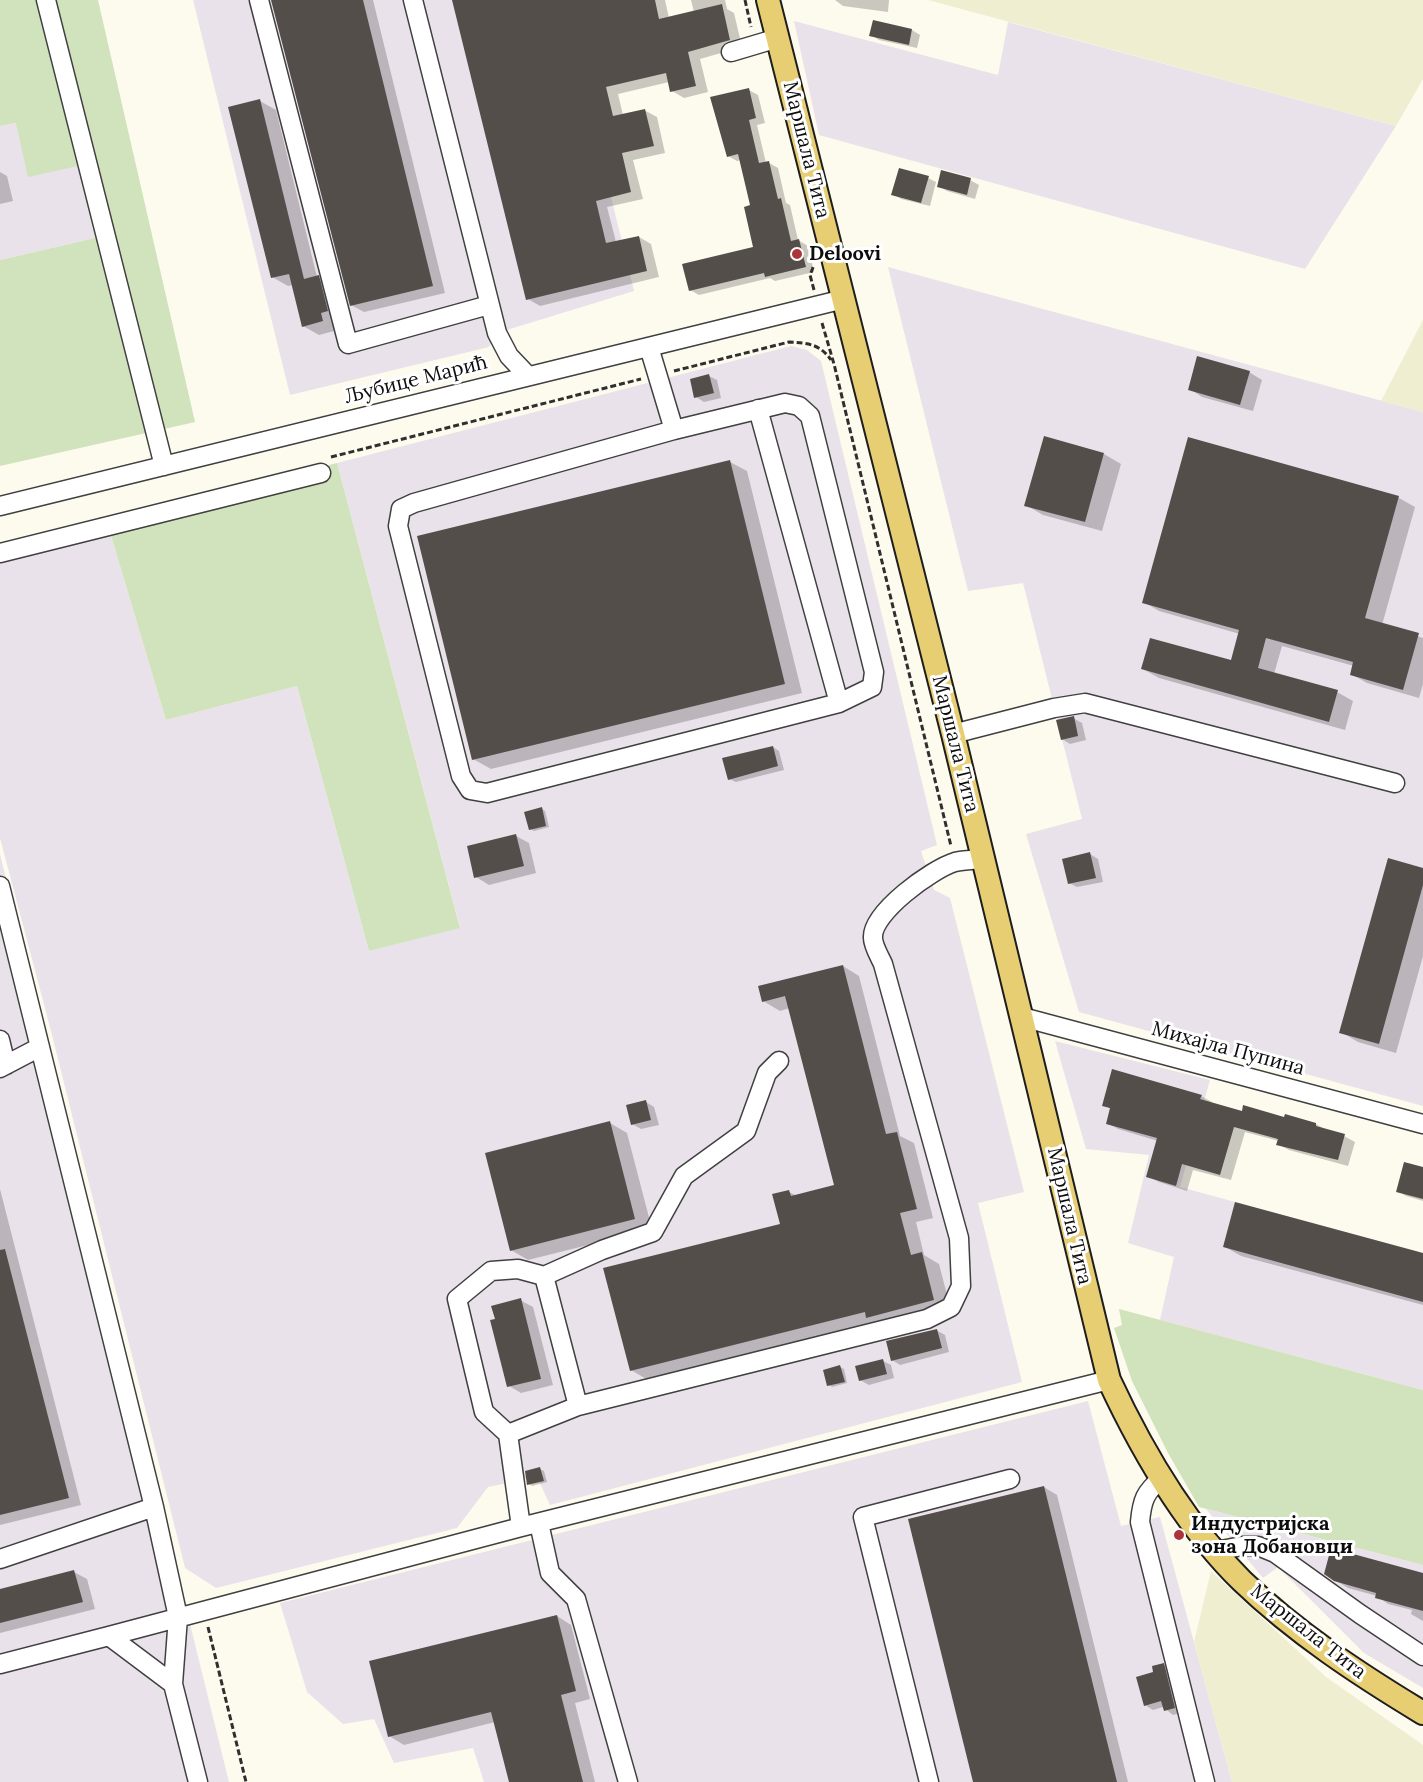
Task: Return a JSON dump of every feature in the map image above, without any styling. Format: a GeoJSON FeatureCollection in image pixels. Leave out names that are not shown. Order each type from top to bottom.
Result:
{"type":"FeatureCollection","features":[{"type":"Feature","properties":{"kind":"main road","name":"Маршала Тита"},"geometry":{"type":"LineString","coordinates":[[768,0],[953,734],[1109,1380],[1162,1478],[1190,1519],[1241,1580],[1306,1635],[1365,1677],[1423,1713]]}},
{"type":"Feature","properties":{"kind":"street"},"geometry":{"type":"LineString","coordinates":[[46,0],[164,466]]}},
{"type":"Feature","properties":{"kind":"street"},"geometry":{"type":"LineString","coordinates":[[259,0],[348,344],[489,305]]}},
{"type":"Feature","properties":{"kind":"street"},"geometry":{"type":"LineString","coordinates":[[413,0],[497,333],[509,356],[528,376]]}},
{"type":"Feature","properties":{"kind":"street"},"geometry":{"type":"LineString","coordinates":[[731,52],[778,38]]}},
{"type":"Feature","properties":{"kind":"street","name":"Љубице Марић"},"geometry":{"type":"LineString","coordinates":[[0,506],[844,299]]}},
{"type":"Feature","properties":{"kind":"street"},"geometry":{"type":"LineString","coordinates":[[649,347],[674,430]]}},
{"type":"Feature","properties":{"kind":"street"},"geometry":{"type":"LineString","coordinates":[[785,403],[799,405],[810,416],[874,672],[872,687],[839,703],[486,793],[471,790],[461,776],[398,526],[401,509],[414,502],[758,409],[785,403]]}},
{"type":"Feature","properties":{"kind":"street"},"geometry":{"type":"LineString","coordinates":[[758,409],[839,703]]}},
{"type":"Feature","properties":{"kind":"street"},"geometry":{"type":"LineString","coordinates":[[0,554],[322,466]]}},
{"type":"Feature","properties":{"kind":"street"},"geometry":{"type":"LineString","coordinates":[[953,734],[1054,708],[1085,703],[1395,783]]}},
{"type":"Feature","properties":{"kind":"street"},"geometry":{"type":"LineString","coordinates":[[508,1434],[578,1406],[927,1320],[951,1307],[961,1286],[959,1238],[883,964],[873,939],[876,922],[888,908],[929,875],[955,862],[983,859]]}},
{"type":"Feature","properties":{"kind":"street"},"geometry":{"type":"LineString","coordinates":[[0,886],[154,1507],[178,1617],[173,1684],[198,1782]]}},
{"type":"Feature","properties":{"kind":"street","name":"Михајла Пупина"},"geometry":{"type":"LineString","coordinates":[[1022,1017],[1423,1124]]}},
{"type":"Feature","properties":{"kind":"street"},"geometry":{"type":"LineString","coordinates":[[0,1040],[3,1066],[40,1047]]}},
{"type":"Feature","properties":{"kind":"street"},"geometry":{"type":"LineString","coordinates":[[628,1782],[576,1599],[550,1573],[530,1525],[508,1434],[483,1412],[457,1299],[491,1271],[518,1269],[544,1276],[602,1250],[653,1232],[684,1176],[746,1131],[767,1073],[779,1061]]}},
{"type":"Feature","properties":{"kind":"street"},"geometry":{"type":"LineString","coordinates":[[544,1276],[578,1406]]}},
{"type":"Feature","properties":{"kind":"street"},"geometry":{"type":"LineString","coordinates":[[0,1664],[530,1525],[1109,1380]]}},
{"type":"Feature","properties":{"kind":"street"},"geometry":{"type":"LineString","coordinates":[[1162,1478],[1149,1489],[1142,1504],[1140,1522],[1205,1782]]}},
{"type":"Feature","properties":{"kind":"street"},"geometry":{"type":"LineString","coordinates":[[929,1782],[863,1517],[1010,1479]]}},
{"type":"Feature","properties":{"kind":"street"},"geometry":{"type":"LineString","coordinates":[[0,1559],[154,1507]]}},
{"type":"Feature","properties":{"kind":"street"},"geometry":{"type":"LineString","coordinates":[[1215,1551],[1242,1546],[1258,1546],[1275,1552],[1360,1614],[1423,1656]]}},
{"type":"Feature","properties":{"kind":"street"},"geometry":{"type":"LineString","coordinates":[[109,1636],[173,1684]]}},
{"type":"Feature","properties":{"kind":"path"},"geometry":{"type":"LineString","coordinates":[[744,0],[756,45]]}},
{"type":"Feature","properties":{"kind":"path"},"geometry":{"type":"LineString","coordinates":[[816,258],[810,275],[817,306],[834,364],[955,862]]}},
{"type":"Feature","properties":{"kind":"path"},"geometry":{"type":"LineString","coordinates":[[322,466],[789,342],[805,343],[817,347],[825,352],[834,364]]}},
{"type":"Feature","properties":{"kind":"path"},"geometry":{"type":"LineString","coordinates":[[204,1611],[246,1782]]}},
{"type":"Feature","properties":{"kind":"shaded area"},"geometry":{"type":"Polygon","coordinates":[[[193,0],[563,0],[634,291],[497,333],[489,347],[290,395],[193,0]]]}},
{"type":"Feature","properties":{"kind":"shaded area"},"geometry":{"type":"Polygon","coordinates":[[[928,0],[1423,0],[1423,79],[1396,126],[928,0]]]}},
{"type":"Feature","properties":{"kind":"shaded area"},"geometry":{"type":"Polygon","coordinates":[[[794,21],[998,75],[1008,22],[1396,126],[1305,269],[819,135],[794,21]]]}},
{"type":"Feature","properties":{"kind":"shaded area"},"geometry":{"type":"Polygon","coordinates":[[[16,123],[78,166],[95,238],[0,260],[0,126],[16,123]]]}},
{"type":"Feature","properties":{"kind":"shaded area"},"geometry":{"type":"Polygon","coordinates":[[[888,267],[1423,412],[1423,1106],[1079,1012],[1026,834],[1082,819],[1023,583],[968,591],[888,267]]]}},
{"type":"Feature","properties":{"kind":"shaded area"},"geometry":{"type":"Polygon","coordinates":[[[1423,320],[1423,412],[1381,401],[1423,320]]]}},
{"type":"Feature","properties":{"kind":"shaded area"},"geometry":{"type":"Polygon","coordinates":[[[791,346],[807,350],[821,361],[937,845],[921,851],[934,890],[950,898],[1024,1192],[978,1203],[1022,1382],[550,1505],[537,1477],[488,1487],[457,1528],[216,1588],[185,1568],[51,1031],[0,838],[0,544],[106,519],[166,720],[297,686],[369,951],[460,927],[337,463],[791,346]]]}},
{"type":"Feature","properties":{"kind":"shaded area"},"geometry":{"type":"Polygon","coordinates":[[[0,854],[190,1624],[229,1782],[0,1782],[0,854]]]}},
{"type":"Feature","properties":{"kind":"shaded area"},"geometry":{"type":"Polygon","coordinates":[[[1055,1041],[1210,1080],[1180,1187],[1423,1253],[1423,1390],[1160,1320],[1174,1257],[1128,1243],[1149,1155],[1086,1149],[1055,1041]]]}},
{"type":"Feature","properties":{"kind":"shaded area"},"geometry":{"type":"Polygon","coordinates":[[[1088,1401],[1121,1526],[1160,1517],[1232,1782],[484,1782],[473,1748],[394,1763],[374,1719],[343,1724],[307,1692],[280,1603],[1088,1401]]]}},
{"type":"Feature","properties":{"kind":"shaded area"},"geometry":{"type":"Polygon","coordinates":[[[1206,1509],[1423,1565],[1423,1688],[1364,1653],[1278,1567],[1263,1578],[1206,1509]]]}},
{"type":"Feature","properties":{"kind":"shaded area"},"geometry":{"type":"Polygon","coordinates":[[[1211,1571],[1326,1677],[1423,1745],[1423,1782],[1232,1782],[1194,1642],[1211,1571]]]}},
{"type":"Feature","properties":{"kind":"green space"},"geometry":{"type":"Polygon","coordinates":[[[0,0],[98,0],[195,422],[0,466],[0,260],[95,238],[78,166],[28,177],[16,123],[0,126],[0,0]]]}},
{"type":"Feature","properties":{"kind":"green space"},"geometry":{"type":"Polygon","coordinates":[[[337,463],[460,928],[369,951],[297,686],[166,720],[106,519],[337,463]]]}},
{"type":"Feature","properties":{"kind":"green space"},"geometry":{"type":"Polygon","coordinates":[[[1119,1309],[1423,1390],[1423,1565],[1199,1507],[1168,1453],[1132,1381],[1114,1328],[1122,1325],[1119,1309]]]}},
{"type":"Feature","properties":{"kind":"building"},"geometry":{"type":"Polygon","coordinates":[[[271,0],[363,0],[433,286],[350,306],[271,0]]]}},
{"type":"Feature","properties":{"kind":"building"},"geometry":{"type":"Polygon","coordinates":[[[452,0],[655,0],[659,19],[722,4],[730,40],[688,52],[696,86],[670,92],[666,73],[606,87],[613,116],[645,109],[654,146],[622,153],[631,192],[596,201],[606,243],[639,236],[647,271],[526,300],[452,0]]]}},
{"type":"Feature","properties":{"kind":"building"},"geometry":{"type":"Polygon","coordinates":[[[873,20],[912,29],[909,45],[869,36],[873,20]]]}},
{"type":"Feature","properties":{"kind":"building"},"geometry":{"type":"Polygon","coordinates":[[[749,88],[756,118],[749,120],[759,163],[769,161],[791,241],[799,239],[806,267],[765,277],[764,273],[689,291],[682,264],[753,247],[744,207],[750,205],[738,154],[727,157],[710,97],[749,88]]]}},
{"type":"Feature","properties":{"kind":"building"},"geometry":{"type":"Polygon","coordinates":[[[260,99],[304,279],[319,275],[328,311],[321,313],[323,321],[302,327],[289,274],[271,278],[228,107],[260,99]]]}},
{"type":"Feature","properties":{"kind":"building"},"geometry":{"type":"Polygon","coordinates":[[[899,168],[929,176],[921,203],[891,195],[899,168]]]}},
{"type":"Feature","properties":{"kind":"building"},"geometry":{"type":"Polygon","coordinates":[[[941,170],[971,178],[967,195],[937,187],[941,170]]]}},
{"type":"Feature","properties":{"kind":"building"},"geometry":{"type":"Polygon","coordinates":[[[1197,356],[1250,371],[1240,405],[1188,390],[1197,356]]]}},
{"type":"Feature","properties":{"kind":"building"},"geometry":{"type":"Polygon","coordinates":[[[709,374],[714,393],[694,398],[690,379],[709,374]]]}},
{"type":"Feature","properties":{"kind":"building"},"geometry":{"type":"Polygon","coordinates":[[[1044,436],[1104,453],[1085,522],[1024,506],[1044,436]]]}},
{"type":"Feature","properties":{"kind":"building"},"geometry":{"type":"Polygon","coordinates":[[[1188,437],[1399,496],[1365,618],[1419,633],[1403,690],[1350,675],[1353,662],[1266,638],[1258,668],[1338,690],[1329,722],[1141,669],[1150,638],[1231,660],[1239,630],[1142,603],[1188,437]]]}},
{"type":"Feature","properties":{"kind":"building"},"geometry":{"type":"Polygon","coordinates":[[[730,460],[785,684],[472,760],[417,536],[730,460]]]}},
{"type":"Feature","properties":{"kind":"building"},"geometry":{"type":"Polygon","coordinates":[[[1074,716],[1078,736],[1061,740],[1056,720],[1074,716]]]}},
{"type":"Feature","properties":{"kind":"building"},"geometry":{"type":"Polygon","coordinates":[[[773,746],[778,766],[728,780],[722,758],[773,746]]]}},
{"type":"Feature","properties":{"kind":"building"},"geometry":{"type":"Polygon","coordinates":[[[542,807],[546,826],[529,830],[524,812],[542,807]]]}},
{"type":"Feature","properties":{"kind":"building"},"geometry":{"type":"Polygon","coordinates":[[[516,834],[524,866],[474,878],[467,846],[516,834]]]}},
{"type":"Feature","properties":{"kind":"building"},"geometry":{"type":"Polygon","coordinates":[[[1090,852],[1096,878],[1068,884],[1062,859],[1090,852]]]}},
{"type":"Feature","properties":{"kind":"building"},"geometry":{"type":"Polygon","coordinates":[[[1388,858],[1423,868],[1423,885],[1379,1044],[1339,1033],[1388,858]]]}},
{"type":"Feature","properties":{"kind":"building"},"geometry":{"type":"Polygon","coordinates":[[[843,965],[886,1134],[897,1132],[917,1209],[900,1213],[911,1255],[922,1252],[934,1300],[866,1318],[865,1312],[630,1371],[603,1268],[780,1224],[772,1194],[789,1190],[791,1196],[834,1185],[785,996],[762,1002],[758,986],[843,965]]]}},
{"type":"Feature","properties":{"kind":"building"},"geometry":{"type":"Polygon","coordinates":[[[1112,1069],[1202,1095],[1200,1099],[1242,1111],[1243,1105],[1284,1117],[1285,1114],[1345,1134],[1338,1160],[1276,1145],[1278,1139],[1234,1127],[1220,1175],[1182,1164],[1176,1186],[1146,1177],[1157,1138],[1106,1124],[1110,1108],[1102,1106],[1112,1069]]]}},
{"type":"Feature","properties":{"kind":"building"},"geometry":{"type":"Polygon","coordinates":[[[646,1100],[651,1120],[631,1125],[626,1105],[646,1100]]]}},
{"type":"Feature","properties":{"kind":"building"},"geometry":{"type":"Polygon","coordinates":[[[610,1121],[635,1219],[510,1251],[485,1153],[610,1121]]]}},
{"type":"Feature","properties":{"kind":"building"},"geometry":{"type":"Polygon","coordinates":[[[1404,1162],[1423,1167],[1423,1199],[1396,1192],[1404,1162]]]}},
{"type":"Feature","properties":{"kind":"building"},"geometry":{"type":"Polygon","coordinates":[[[1235,1202],[1423,1253],[1423,1302],[1223,1247],[1235,1202]]]}},
{"type":"Feature","properties":{"kind":"building"},"geometry":{"type":"Polygon","coordinates":[[[5,1249],[69,1498],[0,1515],[0,1250],[5,1249]]]}},
{"type":"Feature","properties":{"kind":"building"},"geometry":{"type":"Polygon","coordinates":[[[521,1298],[541,1379],[507,1387],[490,1320],[495,1319],[491,1306],[521,1298]]]}},
{"type":"Feature","properties":{"kind":"building"},"geometry":{"type":"Polygon","coordinates":[[[937,1329],[942,1348],[891,1361],[886,1341],[937,1329]]]}},
{"type":"Feature","properties":{"kind":"building"},"geometry":{"type":"Polygon","coordinates":[[[883,1359],[887,1374],[859,1381],[855,1366],[883,1359]]]}},
{"type":"Feature","properties":{"kind":"building"},"geometry":{"type":"Polygon","coordinates":[[[840,1365],[845,1382],[827,1386],[823,1370],[840,1365]]]}},
{"type":"Feature","properties":{"kind":"building"},"geometry":{"type":"Polygon","coordinates":[[[540,1467],[544,1481],[527,1485],[525,1471],[540,1467]]]}},
{"type":"Feature","properties":{"kind":"building"},"geometry":{"type":"Polygon","coordinates":[[[1044,1486],[1117,1782],[973,1782],[908,1519],[1044,1486]]]}},
{"type":"Feature","properties":{"kind":"building"},"geometry":{"type":"Polygon","coordinates":[[[1331,1548],[1423,1573],[1423,1611],[1375,1598],[1376,1593],[1334,1581],[1324,1574],[1331,1548]]]}},
{"type":"Feature","properties":{"kind":"building"},"geometry":{"type":"Polygon","coordinates":[[[74,1570],[83,1602],[0,1623],[0,1589],[74,1570]]]}},
{"type":"Feature","properties":{"kind":"building"},"geometry":{"type":"Polygon","coordinates":[[[557,1615],[576,1691],[561,1695],[583,1782],[509,1782],[491,1712],[388,1737],[369,1661],[557,1615]]]}},
{"type":"Feature","properties":{"kind":"building"},"geometry":{"type":"Polygon","coordinates":[[[1164,1663],[1175,1708],[1164,1711],[1161,1701],[1144,1706],[1136,1677],[1153,1672],[1152,1666],[1164,1663]]]}},
{"type":"Feature","properties":{"kind":"place","name":"Deloovi"},"geometry":{"type":"Point","coordinates":[797,254]}},
{"type":"Feature","properties":{"kind":"place","name":"Индустријска зона Добановци"},"geometry":{"type":"Point","coordinates":[1179,1535]}}]}
